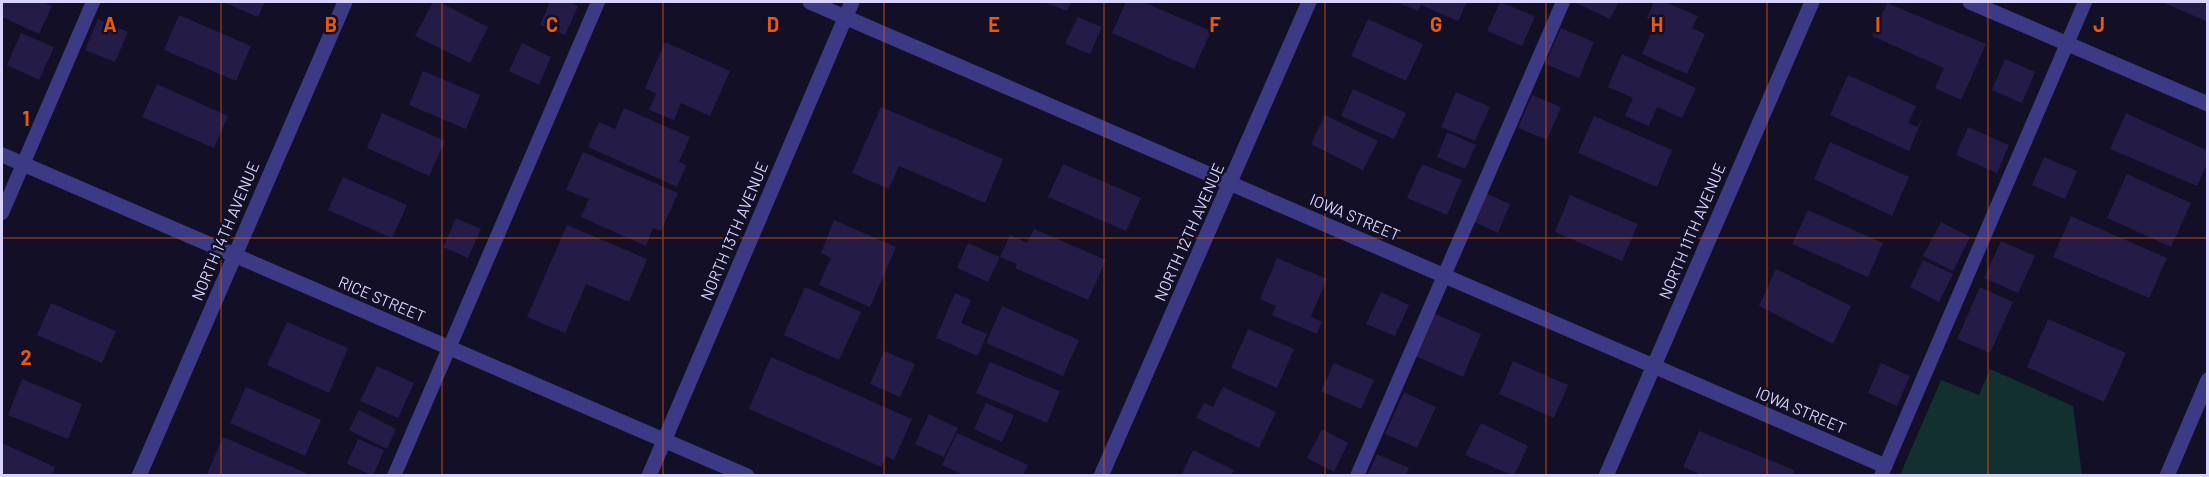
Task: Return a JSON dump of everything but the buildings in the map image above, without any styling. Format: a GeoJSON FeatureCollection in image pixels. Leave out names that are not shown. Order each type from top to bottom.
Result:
{"type":"FeatureCollection","features":[{"type":"Feature","properties":{"kind":"street","name":"NORTH 14TH AVENUE"},"geometry":{"type":"LineString","coordinates":[[139,476],[345,2]]}},
{"type":"Feature","properties":{"kind":"street","name":"IOWA STREET"},"geometry":{"type":"LineString","coordinates":[[810,2],[1653,366],[1883,471]]}},
{"type":"Feature","properties":{"kind":"street","name":"NORTH 13TH AVENUE"},"geometry":{"type":"LineString","coordinates":[[649,476],[852,2]]}},
{"type":"Feature","properties":{"kind":"street","name":"NORTH 12TH AVENUE"},"geometry":{"type":"LineString","coordinates":[[1101,476],[1309,2]]}},
{"type":"Feature","properties":{"kind":"street","name":"NORTH 11TH AVENUE"},"geometry":{"type":"LineString","coordinates":[[1606,476],[1812,2]]}},
{"type":"Feature","properties":{"kind":"street"},"geometry":{"type":"LineString","coordinates":[[1970,2],[2208,104]]}},
{"type":"Feature","properties":{"kind":"street","name":"RICE STREET"},"geometry":{"type":"LineString","coordinates":[[2,155],[747,476]]}},
{"type":"Feature","properties":{"kind":"street"},"geometry":{"type":"LineString","coordinates":[[2167,476],[2208,380]]}},
{"type":"Feature","properties":{"kind":"lane"},"geometry":{"type":"LineString","coordinates":[[2,213],[93,2]]}},
{"type":"Feature","properties":{"kind":"lane"},"geometry":{"type":"LineString","coordinates":[[394,476],[598,2]]}},
{"type":"Feature","properties":{"kind":"lane"},"geometry":{"type":"LineString","coordinates":[[1357,476],[1563,2]]}},
{"type":"Feature","properties":{"kind":"lane"},"geometry":{"type":"LineString","coordinates":[[1883,471],[2085,2]]}},
{"type":"Feature","properties":{"kind":"green space"},"geometry":{"type":"Polygon","coordinates":[[[1990,369],[2073,406],[2082,475],[1900,475],[1941,380],[1979,395],[1990,369]]]}}]}
